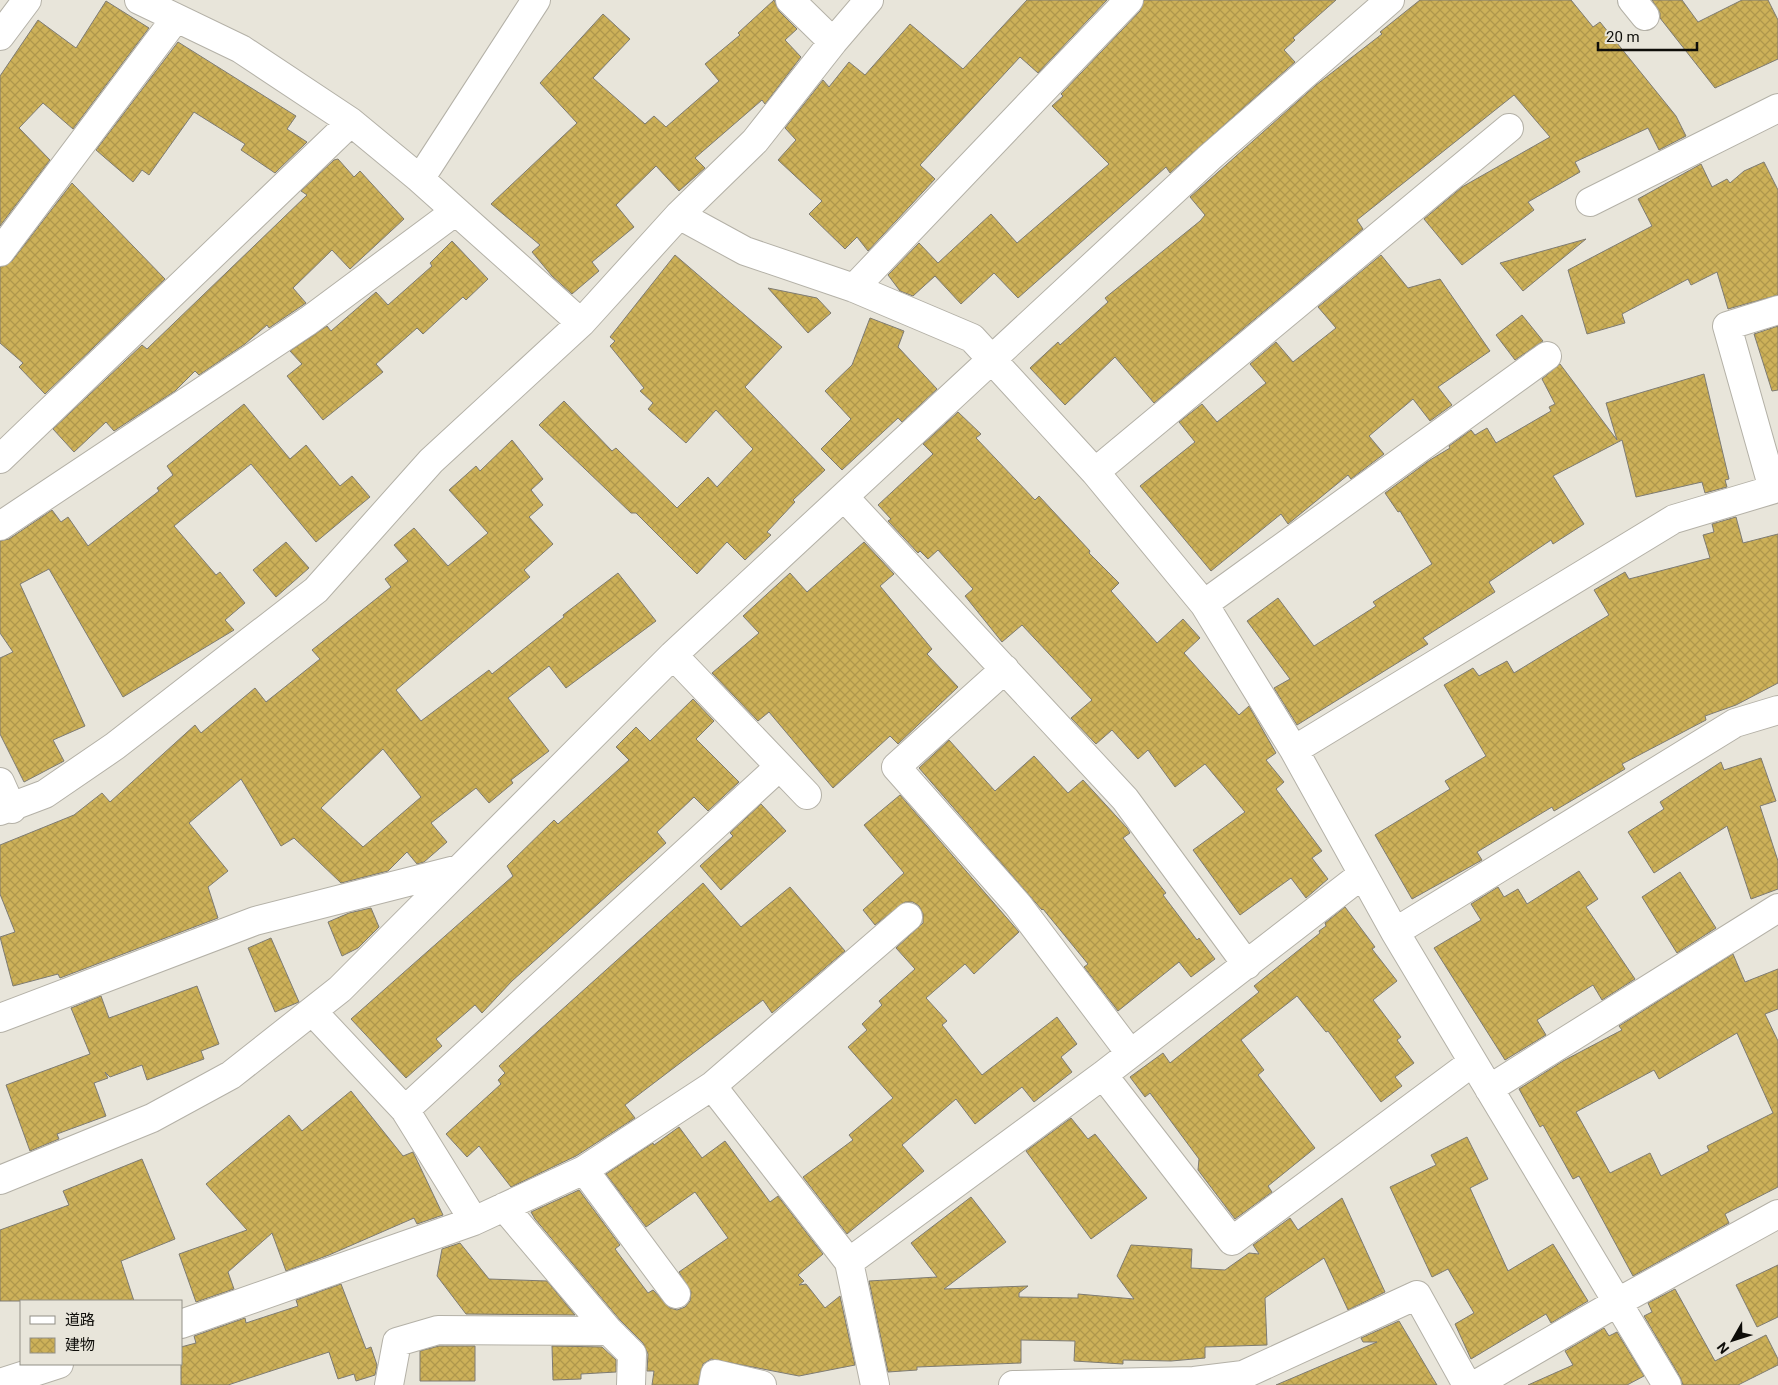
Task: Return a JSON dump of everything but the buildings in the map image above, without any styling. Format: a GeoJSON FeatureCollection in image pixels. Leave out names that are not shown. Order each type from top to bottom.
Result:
{"type":"FeatureCollection","features":[{"type":"Feature","properties":{"kind":"street"},"geometry":{"type":"LineString","coordinates":[[0,36],[27,0]]}},
{"type":"Feature","properties":{"kind":"street"},"geometry":{"type":"LineString","coordinates":[[139,0],[241,49],[351,122],[420,179],[581,323]]}},
{"type":"Feature","properties":{"kind":"street"},"geometry":{"type":"LineString","coordinates":[[420,179],[536,0]]}},
{"type":"Feature","properties":{"kind":"street"},"geometry":{"type":"LineString","coordinates":[[790,0],[833,42]]}},
{"type":"Feature","properties":{"kind":"street"},"geometry":{"type":"LineString","coordinates":[[0,782],[6,810],[45,794],[115,746],[316,590],[432,461],[581,323],[679,216],[756,141],[833,42],[869,0]]}},
{"type":"Feature","properties":{"kind":"street"},"geometry":{"type":"LineString","coordinates":[[854,288],[1129,0]]}},
{"type":"Feature","properties":{"kind":"street"},"geometry":{"type":"LineString","coordinates":[[0,1180],[152,1118],[231,1075],[313,1012],[340,989],[673,655],[845,498],[991,359],[1210,158],[1390,0]]}},
{"type":"Feature","properties":{"kind":"street"},"geometry":{"type":"LineString","coordinates":[[0,252],[176,18]]}},
{"type":"Feature","properties":{"kind":"street"},"geometry":{"type":"LineString","coordinates":[[1590,202],[1778,108]]}},
{"type":"Feature","properties":{"kind":"street"},"geometry":{"type":"LineString","coordinates":[[0,459],[351,122]]}},
{"type":"Feature","properties":{"kind":"street"},"geometry":{"type":"LineString","coordinates":[[1095,472],[1509,128]]}},
{"type":"Feature","properties":{"kind":"street"},"geometry":{"type":"LineString","coordinates":[[0,526],[308,321],[456,211]]}},
{"type":"Feature","properties":{"kind":"street"},"geometry":{"type":"LineString","coordinates":[[679,216],[744,251],[854,288],[972,338],[1095,472],[1204,604],[1294,750],[1395,932],[1668,1385]]}},
{"type":"Feature","properties":{"kind":"street"},"geometry":{"type":"LineString","coordinates":[[1294,750],[1674,519],[1776,489],[1726,326],[1778,310]]}},
{"type":"Feature","properties":{"kind":"street"},"geometry":{"type":"LineString","coordinates":[[1204,604],[1548,356]]}},
{"type":"Feature","properties":{"kind":"street"},"geometry":{"type":"LineString","coordinates":[[845,498],[1125,800],[1247,965]]}},
{"type":"Feature","properties":{"kind":"street"},"geometry":{"type":"LineString","coordinates":[[673,655],[807,795]]}},
{"type":"Feature","properties":{"kind":"street"},"geometry":{"type":"LineString","coordinates":[[1005,669],[896,767],[1018,905],[1130,1053]]}},
{"type":"Feature","properties":{"kind":"street"},"geometry":{"type":"LineString","coordinates":[[1395,932],[1734,723],[1778,710]]}},
{"type":"Feature","properties":{"kind":"street"},"geometry":{"type":"LineString","coordinates":[[405,1110],[779,767]]}},
{"type":"Feature","properties":{"kind":"street"},"geometry":{"type":"LineString","coordinates":[[0,1018],[255,921],[461,868]]}},
{"type":"Feature","properties":{"kind":"street"},"geometry":{"type":"LineString","coordinates":[[849,1262],[1103,1075],[1363,874]]}},
{"type":"Feature","properties":{"kind":"street"},"geometry":{"type":"LineString","coordinates":[[1489,1089],[1778,908]]}},
{"type":"Feature","properties":{"kind":"street"},"geometry":{"type":"LineString","coordinates":[[182,1324],[474,1221],[584,1170],[712,1086],[908,917]]}},
{"type":"Feature","properties":{"kind":"street"},"geometry":{"type":"LineString","coordinates":[[313,1012],[405,1110],[474,1221]]}},
{"type":"Feature","properties":{"kind":"street"},"geometry":{"type":"LineString","coordinates":[[1103,1075],[1232,1241],[1473,1062]]}},
{"type":"Feature","properties":{"kind":"street"},"geometry":{"type":"LineString","coordinates":[[712,1086],[849,1262],[875,1385]]}},
{"type":"Feature","properties":{"kind":"street"},"geometry":{"type":"LineString","coordinates":[[584,1170],[676,1294]]}},
{"type":"Feature","properties":{"kind":"street"},"geometry":{"type":"LineString","coordinates":[[504,1207],[609,1331],[632,1354],[631,1385]]}},
{"type":"Feature","properties":{"kind":"street"},"geometry":{"type":"LineString","coordinates":[[1476,1385],[1618,1302],[1778,1214]]}},
{"type":"Feature","properties":{"kind":"street"},"geometry":{"type":"LineString","coordinates":[[1014,1385],[1194,1381],[1244,1375],[1417,1295],[1467,1385]]}},
{"type":"Feature","properties":{"kind":"street"},"geometry":{"type":"LineString","coordinates":[[389,1385],[397,1342],[438,1330],[609,1331]]}},
{"type":"Feature","properties":{"kind":"street"},"geometry":{"type":"LineString","coordinates":[[0,1383],[55,1365]]}},
{"type":"Feature","properties":{"kind":"street"},"geometry":{"type":"LineString","coordinates":[[713,1385],[715,1374],[762,1385]]}}]}
